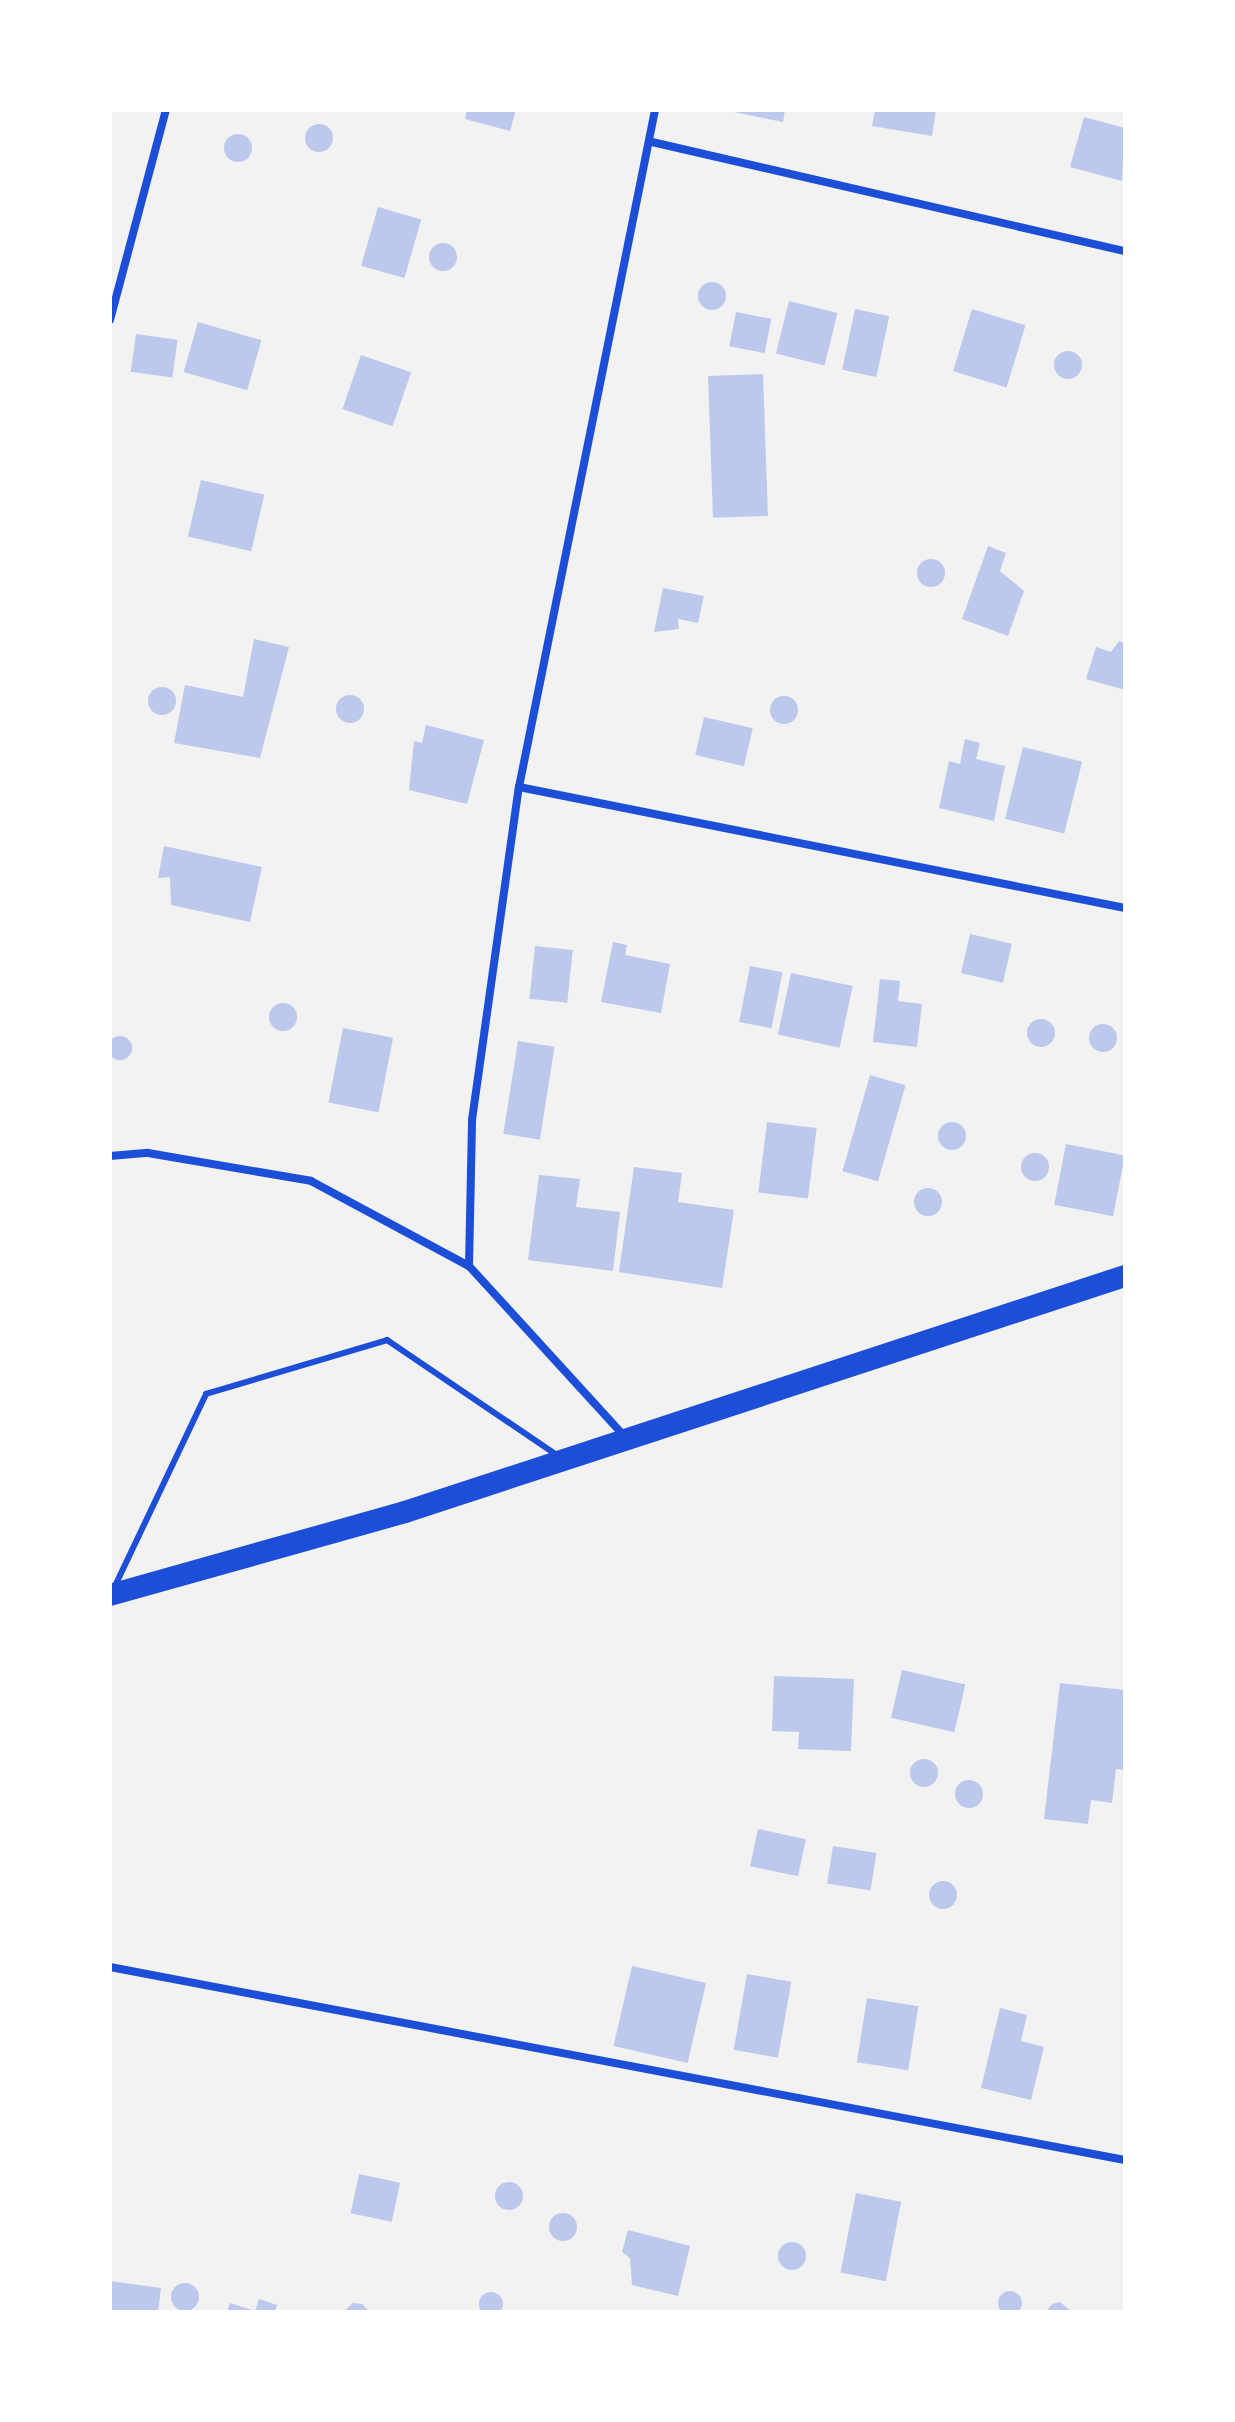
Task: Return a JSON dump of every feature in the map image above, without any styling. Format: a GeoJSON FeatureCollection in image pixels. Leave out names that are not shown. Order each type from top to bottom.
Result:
{"type":"FeatureCollection","features":[{"type":"Feature","properties":{"kind":"highway"},"geometry":{"type":"LineString","coordinates":[[110,1594],[628,1441],[1125,1276]]}},
{"type":"Feature","properties":{"kind":"street"},"geometry":{"type":"LineString","coordinates":[[110,320],[166,110]]}},
{"type":"Feature","properties":{"kind":"street"},"geometry":{"type":"LineString","coordinates":[[469,1266],[472,1120],[519,787],[652,142],[655,110]]}},
{"type":"Feature","properties":{"kind":"street"},"geometry":{"type":"LineString","coordinates":[[652,142],[1125,251]]}},
{"type":"Feature","properties":{"kind":"street"},"geometry":{"type":"LineString","coordinates":[[519,787],[1125,908]]}},
{"type":"Feature","properties":{"kind":"street"},"geometry":{"type":"LineString","coordinates":[[110,1156],[148,1153],[311,1181],[469,1266],[628,1441]]}},
{"type":"Feature","properties":{"kind":"street"},"geometry":{"type":"LineString","coordinates":[[110,1967],[1125,2160]]}},
{"type":"Feature","properties":{"kind":"lane"},"geometry":{"type":"LineString","coordinates":[[110,1594],[206,1394],[387,1340],[563,1460]]}},
{"type":"Feature","properties":{"kind":"building"},"geometry":{"type":"Polygon","coordinates":[[[467,110],[516,110],[510,131],[465,119],[467,110]]]}},
{"type":"Feature","properties":{"kind":"building"},"geometry":{"type":"Polygon","coordinates":[[[724,110],[785,110],[783,122],[724,110]]]}},
{"type":"Feature","properties":{"kind":"building"},"geometry":{"type":"Polygon","coordinates":[[[875,110],[936,110],[932,136],[872,126],[875,110]]]}},
{"type":"Feature","properties":{"kind":"building"},"geometry":{"type":"Polygon","coordinates":[[[1084,117],[1125,128],[1122,181],[1070,167],[1084,117]]]}},
{"type":"Feature","properties":{"kind":"building"},"geometry":{"type":"Polygon","coordinates":[[[319,124],[329,128],[333,138],[329,148],[319,152],[309,148],[305,138],[309,128],[319,124]]]}},
{"type":"Feature","properties":{"kind":"building"},"geometry":{"type":"Polygon","coordinates":[[[238,134],[248,138],[252,148],[248,158],[238,162],[228,158],[224,148],[228,138],[238,134]]]}},
{"type":"Feature","properties":{"kind":"building"},"geometry":{"type":"Polygon","coordinates":[[[378,207],[421,219],[404,278],[361,266],[378,207]]]}},
{"type":"Feature","properties":{"kind":"building"},"geometry":{"type":"Polygon","coordinates":[[[443,243],[453,247],[457,257],[453,267],[443,271],[433,267],[429,257],[433,247],[443,243]]]}},
{"type":"Feature","properties":{"kind":"building"},"geometry":{"type":"Polygon","coordinates":[[[712,282],[722,286],[726,296],[722,306],[712,310],[702,306],[698,296],[702,286],[712,282]]]}},
{"type":"Feature","properties":{"kind":"building"},"geometry":{"type":"Polygon","coordinates":[[[789,301],[838,313],[824,365],[776,353],[789,301]]]}},
{"type":"Feature","properties":{"kind":"building"},"geometry":{"type":"Polygon","coordinates":[[[855,309],[889,316],[876,377],[842,370],[855,309]]]}},
{"type":"Feature","properties":{"kind":"building"},"geometry":{"type":"Polygon","coordinates":[[[972,309],[1026,325],[1007,388],[953,371],[972,309]]]}},
{"type":"Feature","properties":{"kind":"building"},"geometry":{"type":"Polygon","coordinates":[[[736,312],[771,319],[765,353],[729,346],[736,312]]]}},
{"type":"Feature","properties":{"kind":"building"},"geometry":{"type":"Polygon","coordinates":[[[198,322],[261,340],[247,390],[184,372],[198,322]]]}},
{"type":"Feature","properties":{"kind":"building"},"geometry":{"type":"Polygon","coordinates":[[[136,334],[178,340],[172,377],[131,372],[136,334]]]}},
{"type":"Feature","properties":{"kind":"building"},"geometry":{"type":"Polygon","coordinates":[[[1068,351],[1078,355],[1082,365],[1078,375],[1068,379],[1058,375],[1054,365],[1058,355],[1068,351]]]}},
{"type":"Feature","properties":{"kind":"building"},"geometry":{"type":"Polygon","coordinates":[[[361,355],[411,372],[393,426],[342,409],[361,355]]]}},
{"type":"Feature","properties":{"kind":"building"},"geometry":{"type":"Polygon","coordinates":[[[763,374],[768,516],[713,518],[708,376],[763,374]]]}},
{"type":"Feature","properties":{"kind":"building"},"geometry":{"type":"Polygon","coordinates":[[[201,480],[264,495],[251,551],[188,537],[201,480]]]}},
{"type":"Feature","properties":{"kind":"building"},"geometry":{"type":"Polygon","coordinates":[[[988,546],[1006,553],[1000,571],[1024,591],[1008,636],[962,619],[988,546]]]}},
{"type":"Feature","properties":{"kind":"building"},"geometry":{"type":"Polygon","coordinates":[[[931,559],[941,563],[945,573],[941,583],[931,587],[921,583],[917,573],[921,563],[931,559]]]}},
{"type":"Feature","properties":{"kind":"building"},"geometry":{"type":"Polygon","coordinates":[[[663,588],[704,596],[698,623],[678,619],[679,629],[654,632],[663,588]]]}},
{"type":"Feature","properties":{"kind":"building"},"geometry":{"type":"Polygon","coordinates":[[[254,639],[289,647],[260,758],[174,743],[185,685],[243,697],[254,639]]]}},
{"type":"Feature","properties":{"kind":"building"},"geometry":{"type":"Polygon","coordinates":[[[1119,641],[1125,643],[1125,690],[1086,679],[1096,647],[1111,652],[1119,641]]]}},
{"type":"Feature","properties":{"kind":"building"},"geometry":{"type":"Polygon","coordinates":[[[162,687],[172,691],[176,701],[172,711],[162,715],[152,711],[148,701],[152,691],[162,687]]]}},
{"type":"Feature","properties":{"kind":"building"},"geometry":{"type":"Polygon","coordinates":[[[350,695],[360,699],[364,709],[360,719],[350,723],[340,719],[336,709],[340,699],[350,695]]]}},
{"type":"Feature","properties":{"kind":"building"},"geometry":{"type":"Polygon","coordinates":[[[784,696],[794,700],[798,710],[794,720],[784,724],[774,720],[770,710],[774,700],[784,696]]]}},
{"type":"Feature","properties":{"kind":"building"},"geometry":{"type":"Polygon","coordinates":[[[704,717],[753,728],[744,766],[695,755],[704,717]]]}},
{"type":"Feature","properties":{"kind":"building"},"geometry":{"type":"Polygon","coordinates":[[[426,725],[484,740],[467,804],[409,790],[414,741],[422,743],[426,725]]]}},
{"type":"Feature","properties":{"kind":"building"},"geometry":{"type":"Polygon","coordinates":[[[965,739],[980,743],[976,759],[1005,766],[994,821],[939,808],[949,761],[960,764],[965,739]]]}},
{"type":"Feature","properties":{"kind":"building"},"geometry":{"type":"Polygon","coordinates":[[[1023,747],[1082,762],[1064,834],[1005,819],[1023,747]]]}},
{"type":"Feature","properties":{"kind":"building"},"geometry":{"type":"Polygon","coordinates":[[[164,846],[262,867],[250,922],[171,905],[170,877],[158,878],[164,846]]]}},
{"type":"Feature","properties":{"kind":"building"},"geometry":{"type":"Polygon","coordinates":[[[970,934],[1012,944],[1003,983],[961,973],[970,934]]]}},
{"type":"Feature","properties":{"kind":"building"},"geometry":{"type":"Polygon","coordinates":[[[613,942],[627,945],[625,955],[670,964],[661,1013],[601,1002],[613,942]]]}},
{"type":"Feature","properties":{"kind":"building"},"geometry":{"type":"Polygon","coordinates":[[[535,946],[573,950],[567,1003],[529,999],[535,946]]]}},
{"type":"Feature","properties":{"kind":"building"},"geometry":{"type":"Polygon","coordinates":[[[750,966],[782,972],[772,1028],[739,1022],[750,966]]]}},
{"type":"Feature","properties":{"kind":"building"},"geometry":{"type":"Polygon","coordinates":[[[791,973],[853,986],[840,1048],[778,1035],[791,973]]]}},
{"type":"Feature","properties":{"kind":"building"},"geometry":{"type":"Polygon","coordinates":[[[880,979],[900,981],[898,1001],[922,1004],[917,1047],[873,1042],[880,979]]]}},
{"type":"Feature","properties":{"kind":"building"},"geometry":{"type":"Polygon","coordinates":[[[283,1003],[293,1007],[297,1017],[293,1027],[283,1031],[273,1027],[269,1017],[273,1007],[283,1003]]]}},
{"type":"Feature","properties":{"kind":"building"},"geometry":{"type":"Polygon","coordinates":[[[1041,1019],[1051,1023],[1055,1033],[1051,1043],[1041,1047],[1031,1043],[1027,1033],[1031,1023],[1041,1019]]]}},
{"type":"Feature","properties":{"kind":"building"},"geometry":{"type":"Polygon","coordinates":[[[1103,1024],[1113,1028],[1117,1038],[1113,1048],[1103,1052],[1093,1048],[1089,1038],[1093,1028],[1103,1024]]]}},
{"type":"Feature","properties":{"kind":"building"},"geometry":{"type":"Polygon","coordinates":[[[343,1028],[393,1038],[379,1112],[328,1103],[343,1028]]]}},
{"type":"Feature","properties":{"kind":"building"},"geometry":{"type":"Polygon","coordinates":[[[115,1036],[125,1036],[132,1043],[132,1053],[125,1060],[115,1060],[108,1053],[108,1043],[115,1036]]]}},
{"type":"Feature","properties":{"kind":"building"},"geometry":{"type":"Polygon","coordinates":[[[518,1041],[555,1047],[540,1140],[503,1134],[518,1041]]]}},
{"type":"Feature","properties":{"kind":"building"},"geometry":{"type":"Polygon","coordinates":[[[870,1075],[906,1085],[878,1181],[842,1171],[870,1075]]]}},
{"type":"Feature","properties":{"kind":"building"},"geometry":{"type":"Polygon","coordinates":[[[767,1122],[817,1128],[808,1199],[758,1192],[767,1122]]]}},
{"type":"Feature","properties":{"kind":"building"},"geometry":{"type":"Polygon","coordinates":[[[952,1122],[962,1126],[966,1136],[962,1146],[952,1150],[942,1146],[938,1136],[942,1126],[952,1122]]]}},
{"type":"Feature","properties":{"kind":"building"},"geometry":{"type":"Polygon","coordinates":[[[1066,1144],[1125,1155],[1113,1216],[1054,1205],[1066,1144]]]}},
{"type":"Feature","properties":{"kind":"building"},"geometry":{"type":"Polygon","coordinates":[[[1035,1153],[1045,1157],[1049,1167],[1045,1177],[1035,1181],[1025,1177],[1021,1167],[1025,1157],[1035,1153]]]}},
{"type":"Feature","properties":{"kind":"building"},"geometry":{"type":"Polygon","coordinates":[[[634,1167],[682,1173],[678,1202],[734,1210],[722,1288],[619,1272],[634,1167]]]}},
{"type":"Feature","properties":{"kind":"building"},"geometry":{"type":"Polygon","coordinates":[[[539,1175],[580,1179],[576,1207],[620,1212],[613,1271],[528,1260],[539,1175]]]}},
{"type":"Feature","properties":{"kind":"building"},"geometry":{"type":"Polygon","coordinates":[[[928,1188],[938,1192],[942,1202],[938,1212],[928,1216],[918,1212],[914,1202],[918,1192],[928,1188]]]}},
{"type":"Feature","properties":{"kind":"building"},"geometry":{"type":"Polygon","coordinates":[[[902,1670],[965,1685],[954,1732],[891,1718],[902,1670]]]}},
{"type":"Feature","properties":{"kind":"building"},"geometry":{"type":"Polygon","coordinates":[[[774,1676],[854,1679],[851,1751],[798,1749],[799,1732],[772,1731],[774,1676]]]}},
{"type":"Feature","properties":{"kind":"building"},"geometry":{"type":"Polygon","coordinates":[[[1060,1683],[1125,1690],[1125,1770],[1116,1769],[1112,1803],[1091,1800],[1088,1824],[1044,1819],[1060,1683]]]}},
{"type":"Feature","properties":{"kind":"building"},"geometry":{"type":"Polygon","coordinates":[[[924,1759],[934,1763],[938,1773],[934,1783],[924,1787],[914,1783],[910,1773],[914,1763],[924,1759]]]}},
{"type":"Feature","properties":{"kind":"building"},"geometry":{"type":"Polygon","coordinates":[[[969,1780],[979,1784],[983,1794],[979,1804],[969,1808],[959,1804],[955,1794],[959,1784],[969,1780]]]}},
{"type":"Feature","properties":{"kind":"building"},"geometry":{"type":"Polygon","coordinates":[[[758,1829],[806,1839],[798,1876],[750,1866],[758,1829]]]}},
{"type":"Feature","properties":{"kind":"building"},"geometry":{"type":"Polygon","coordinates":[[[833,1846],[876,1853],[871,1890],[827,1884],[833,1846]]]}},
{"type":"Feature","properties":{"kind":"building"},"geometry":{"type":"Polygon","coordinates":[[[943,1881],[953,1885],[957,1895],[953,1905],[943,1909],[933,1905],[929,1895],[933,1885],[943,1881]]]}},
{"type":"Feature","properties":{"kind":"building"},"geometry":{"type":"Polygon","coordinates":[[[632,1966],[706,1983],[688,2063],[614,2046],[632,1966]]]}},
{"type":"Feature","properties":{"kind":"building"},"geometry":{"type":"Polygon","coordinates":[[[747,1974],[791,1982],[778,2058],[734,2050],[747,1974]]]}},
{"type":"Feature","properties":{"kind":"building"},"geometry":{"type":"Polygon","coordinates":[[[867,1998],[918,2006],[908,2070],[857,2062],[867,1998]]]}},
{"type":"Feature","properties":{"kind":"building"},"geometry":{"type":"Polygon","coordinates":[[[1000,2008],[1027,2015],[1021,2041],[1044,2047],[1031,2100],[981,2088],[1000,2008]]]}},
{"type":"Feature","properties":{"kind":"building"},"geometry":{"type":"Polygon","coordinates":[[[359,2174],[400,2183],[392,2222],[351,2213],[359,2174]]]}},
{"type":"Feature","properties":{"kind":"building"},"geometry":{"type":"Polygon","coordinates":[[[509,2182],[519,2186],[523,2196],[519,2206],[509,2210],[499,2206],[495,2196],[499,2186],[509,2182]]]}},
{"type":"Feature","properties":{"kind":"building"},"geometry":{"type":"Polygon","coordinates":[[[856,2193],[901,2202],[886,2281],[841,2273],[856,2193]]]}},
{"type":"Feature","properties":{"kind":"building"},"geometry":{"type":"Polygon","coordinates":[[[563,2213],[573,2217],[577,2227],[573,2237],[563,2241],[553,2237],[549,2227],[553,2217],[563,2213]]]}},
{"type":"Feature","properties":{"kind":"building"},"geometry":{"type":"Polygon","coordinates":[[[628,2230],[690,2246],[678,2296],[632,2285],[630,2258],[622,2252],[628,2230]]]}},
{"type":"Feature","properties":{"kind":"building"},"geometry":{"type":"Polygon","coordinates":[[[792,2242],[802,2246],[806,2256],[802,2266],[792,2270],[782,2266],[778,2256],[782,2246],[792,2242]]]}},
{"type":"Feature","properties":{"kind":"building"},"geometry":{"type":"Polygon","coordinates":[[[110,2281],[161,2288],[158,2312],[110,2312],[110,2281]]]}},
{"type":"Feature","properties":{"kind":"building"},"geometry":{"type":"Polygon","coordinates":[[[185,2283],[195,2287],[199,2297],[195,2307],[185,2311],[175,2307],[171,2297],[175,2287],[185,2283]]]}},
{"type":"Feature","properties":{"kind":"building"},"geometry":{"type":"Polygon","coordinates":[[[1010,2291],[1021,2298],[1022,2303],[1015,2314],[1010,2315],[999,2308],[998,2303],[1005,2292],[1010,2291]]]}},
{"type":"Feature","properties":{"kind":"building"},"geometry":{"type":"Polygon","coordinates":[[[491,2292],[502,2299],[503,2304],[496,2315],[491,2316],[480,2309],[479,2304],[486,2293],[491,2292]]]}},
{"type":"Feature","properties":{"kind":"building"},"geometry":{"type":"Polygon","coordinates":[[[259,2299],[277,2305],[275,2312],[227,2312],[230,2303],[255,2311],[259,2299]]]}},
{"type":"Feature","properties":{"kind":"building"},"geometry":{"type":"Polygon","coordinates":[[[1060,2302],[1072,2312],[1046,2312],[1052,2304],[1060,2302]]]}},
{"type":"Feature","properties":{"kind":"building"},"geometry":{"type":"Polygon","coordinates":[[[353,2303],[362,2304],[370,2312],[343,2312],[353,2303]]]}}]}
